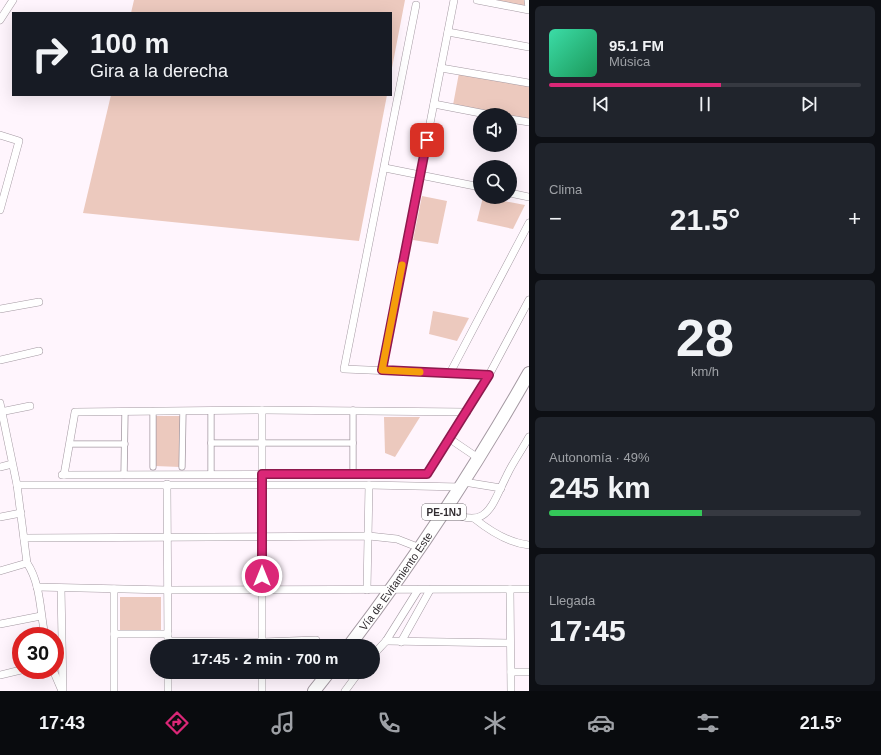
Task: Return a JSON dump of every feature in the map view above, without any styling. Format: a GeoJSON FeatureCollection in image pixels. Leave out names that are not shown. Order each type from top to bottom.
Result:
{"type":"FeatureCollection","features":[{"type":"Feature","properties":{"kind":"highway","name":"Vía de Evitamiento Este"},"geometry":{"type":"LineString","coordinates":[[354,639],[391,590],[446,510],[529,372]]}},
{"type":"Feature","properties":{"kind":"highway"},"geometry":{"type":"LineString","coordinates":[[509,407],[529,388]]}},
{"type":"Feature","properties":{"kind":"highway"},"geometry":{"type":"LineString","coordinates":[[314,691],[323,679]]}},
{"type":"Feature","properties":{"kind":"street"},"geometry":{"type":"LineString","coordinates":[[0,20],[14,0]]}},
{"type":"Feature","properties":{"kind":"street"},"geometry":{"type":"LineString","coordinates":[[382,370],[421,176],[454,0]]}},
{"type":"Feature","properties":{"kind":"street"},"geometry":{"type":"LineString","coordinates":[[477,0],[529,9],[528,0]]}},
{"type":"Feature","properties":{"kind":"street"},"geometry":{"type":"LineString","coordinates":[[416,5],[344,369],[489,375]]}},
{"type":"Feature","properties":{"kind":"street"},"geometry":{"type":"LineString","coordinates":[[448,32],[529,47]]}},
{"type":"Feature","properties":{"kind":"street"},"geometry":{"type":"LineString","coordinates":[[441,68],[529,84]]}},
{"type":"Feature","properties":{"kind":"street"},"geometry":{"type":"LineString","coordinates":[[434,104],[473,112]]}},
{"type":"Feature","properties":{"kind":"street"},"geometry":{"type":"LineString","coordinates":[[517,119],[529,122]]}},
{"type":"Feature","properties":{"kind":"street"},"geometry":{"type":"LineString","coordinates":[[0,135],[19,141],[2,195],[0,210]]}},
{"type":"Feature","properties":{"kind":"street"},"geometry":{"type":"LineString","coordinates":[[384,168],[473,187]]}},
{"type":"Feature","properties":{"kind":"street"},"geometry":{"type":"LineString","coordinates":[[517,194],[529,197]]}},
{"type":"Feature","properties":{"kind":"street"},"geometry":{"type":"LineString","coordinates":[[450,374],[529,223]]}},
{"type":"Feature","properties":{"kind":"street"},"geometry":{"type":"LineString","coordinates":[[467,412],[262,410],[75,412],[63,475],[427,474],[467,412],[489,375],[529,300]]}},
{"type":"Feature","properties":{"kind":"street"},"geometry":{"type":"LineString","coordinates":[[0,309],[39,302]]}},
{"type":"Feature","properties":{"kind":"street"},"geometry":{"type":"LineString","coordinates":[[0,360],[39,351]]}},
{"type":"Feature","properties":{"kind":"street"},"geometry":{"type":"LineString","coordinates":[[0,403],[17,485],[27,563],[32,571],[37,587],[43,627]]}},
{"type":"Feature","properties":{"kind":"street"},"geometry":{"type":"LineString","coordinates":[[1,412],[30,406]]}},
{"type":"Feature","properties":{"kind":"street"},"geometry":{"type":"LineString","coordinates":[[262,410],[262,639]]}},
{"type":"Feature","properties":{"kind":"street"},"geometry":{"type":"LineString","coordinates":[[353,410],[353,474]]}},
{"type":"Feature","properties":{"kind":"street"},"geometry":{"type":"LineString","coordinates":[[153,411],[153,467]]}},
{"type":"Feature","properties":{"kind":"street"},"geometry":{"type":"LineString","coordinates":[[182,467],[183,411]]}},
{"type":"Feature","properties":{"kind":"street"},"geometry":{"type":"LineString","coordinates":[[211,411],[211,474]]}},
{"type":"Feature","properties":{"kind":"street"},"geometry":{"type":"LineString","coordinates":[[124,475],[125,412]]}},
{"type":"Feature","properties":{"kind":"street"},"geometry":{"type":"LineString","coordinates":[[446,510],[466,518],[475,518],[494,506],[507,474],[529,437]]}},
{"type":"Feature","properties":{"kind":"street"},"geometry":{"type":"LineString","coordinates":[[450,439],[478,458]]}},
{"type":"Feature","properties":{"kind":"street"},"geometry":{"type":"LineString","coordinates":[[210,443],[353,443]]}},
{"type":"Feature","properties":{"kind":"street"},"geometry":{"type":"LineString","coordinates":[[70,444],[125,444]]}},
{"type":"Feature","properties":{"kind":"street"},"geometry":{"type":"LineString","coordinates":[[0,467],[12,464]]}},
{"type":"Feature","properties":{"kind":"street"},"geometry":{"type":"LineString","coordinates":[[167,484],[168,639]]}},
{"type":"Feature","properties":{"kind":"street"},"geometry":{"type":"LineString","coordinates":[[17,485],[462,484],[501,488]]}},
{"type":"Feature","properties":{"kind":"street"},"geometry":{"type":"LineString","coordinates":[[367,590],[369,485]]}},
{"type":"Feature","properties":{"kind":"street"},"geometry":{"type":"LineString","coordinates":[[0,517],[21,513]]}},
{"type":"Feature","properties":{"kind":"street"},"geometry":{"type":"LineString","coordinates":[[475,518],[484,526],[512,541],[529,545]]}},
{"type":"Feature","properties":{"kind":"street"},"geometry":{"type":"LineString","coordinates":[[24,538],[369,536],[397,539],[420,548]]}},
{"type":"Feature","properties":{"kind":"street"},"geometry":{"type":"LineString","coordinates":[[0,570],[27,563]]}},
{"type":"Feature","properties":{"kind":"street"},"geometry":{"type":"LineString","coordinates":[[37,587],[168,590],[529,589]]}},
{"type":"Feature","properties":{"kind":"street"},"geometry":{"type":"LineString","coordinates":[[61,588],[63,691]]}},
{"type":"Feature","properties":{"kind":"street"},"geometry":{"type":"LineString","coordinates":[[114,589],[114,691]]}},
{"type":"Feature","properties":{"kind":"street"},"geometry":{"type":"LineString","coordinates":[[510,589],[511,691]]}},
{"type":"Feature","properties":{"kind":"street"},"geometry":{"type":"LineString","coordinates":[[380,647],[386,641],[418,590]]}},
{"type":"Feature","properties":{"kind":"street"},"geometry":{"type":"LineString","coordinates":[[401,642],[430,590]]}},
{"type":"Feature","properties":{"kind":"street"},"geometry":{"type":"LineString","coordinates":[[0,624],[41,616]]}},
{"type":"Feature","properties":{"kind":"street"},"geometry":{"type":"LineString","coordinates":[[114,634],[159,639]]}},
{"type":"Feature","properties":{"kind":"street"},"geometry":{"type":"LineString","coordinates":[[386,641],[510,643]]}},
{"type":"Feature","properties":{"kind":"street"},"geometry":{"type":"LineString","coordinates":[[0,674],[12,672]]}},
{"type":"Feature","properties":{"kind":"street"},"geometry":{"type":"LineString","coordinates":[[511,672],[529,672]]}},
{"type":"Feature","properties":{"kind":"street"},"geometry":{"type":"LineString","coordinates":[[57,679],[63,691]]}},
{"type":"Feature","properties":{"kind":"street"},"geometry":{"type":"LineString","coordinates":[[168,679],[168,691]]}},
{"type":"Feature","properties":{"kind":"street"},"geometry":{"type":"LineString","coordinates":[[262,679],[262,691]]}},
{"type":"Feature","properties":{"kind":"street"},"geometry":{"type":"LineString","coordinates":[[345,691],[354,679]]}},
{"type":"Feature","properties":{"kind":"shaded area"},"geometry":{"type":"Polygon","coordinates":[[[134,0],[405,0],[392,68],[392,12],[131,12],[134,0]]]}},
{"type":"Feature","properties":{"kind":"shaded area"},"geometry":{"type":"Polygon","coordinates":[[[491,0],[526,0],[524,7],[491,0]]]}},
{"type":"Feature","properties":{"kind":"shaded area"},"geometry":{"type":"Polygon","coordinates":[[[459,73],[529,86],[529,120],[517,118],[517,108],[473,109],[453,105],[459,73]]]}},
{"type":"Feature","properties":{"kind":"shaded area"},"geometry":{"type":"Polygon","coordinates":[[[111,96],[387,96],[359,241],[83,213],[111,96]]]}},
{"type":"Feature","properties":{"kind":"shaded area"},"geometry":{"type":"Polygon","coordinates":[[[422,196],[447,201],[438,244],[413,240],[422,196]]]}},
{"type":"Feature","properties":{"kind":"shaded area"},"geometry":{"type":"Polygon","coordinates":[[[517,203],[525,205],[513,229],[477,221],[481,204],[517,203]]]}},
{"type":"Feature","properties":{"kind":"shaded area"},"geometry":{"type":"Polygon","coordinates":[[[433,311],[469,318],[457,341],[429,334],[433,311]]]}},
{"type":"Feature","properties":{"kind":"shaded area"},"geometry":{"type":"Polygon","coordinates":[[[156,416],[181,416],[180,467],[155,466],[156,416]]]}},
{"type":"Feature","properties":{"kind":"shaded area"},"geometry":{"type":"Polygon","coordinates":[[[384,417],[420,417],[395,457],[385,453],[384,417]]]}},
{"type":"Feature","properties":{"kind":"shaded area"},"geometry":{"type":"Polygon","coordinates":[[[120,597],[161,597],[161,630],[120,630],[120,597]]]}},
{"type":"Feature","properties":{"kind":"slow traffic"},"geometry":{"type":"LineString","coordinates":[[402,265],[382,370],[420,372]]}},
{"type":"Feature","properties":{"kind":"route"},"geometry":{"type":"LineString","coordinates":[[262,576],[262,474],[427,474],[489,375],[382,370],[427,140]]}}]}
